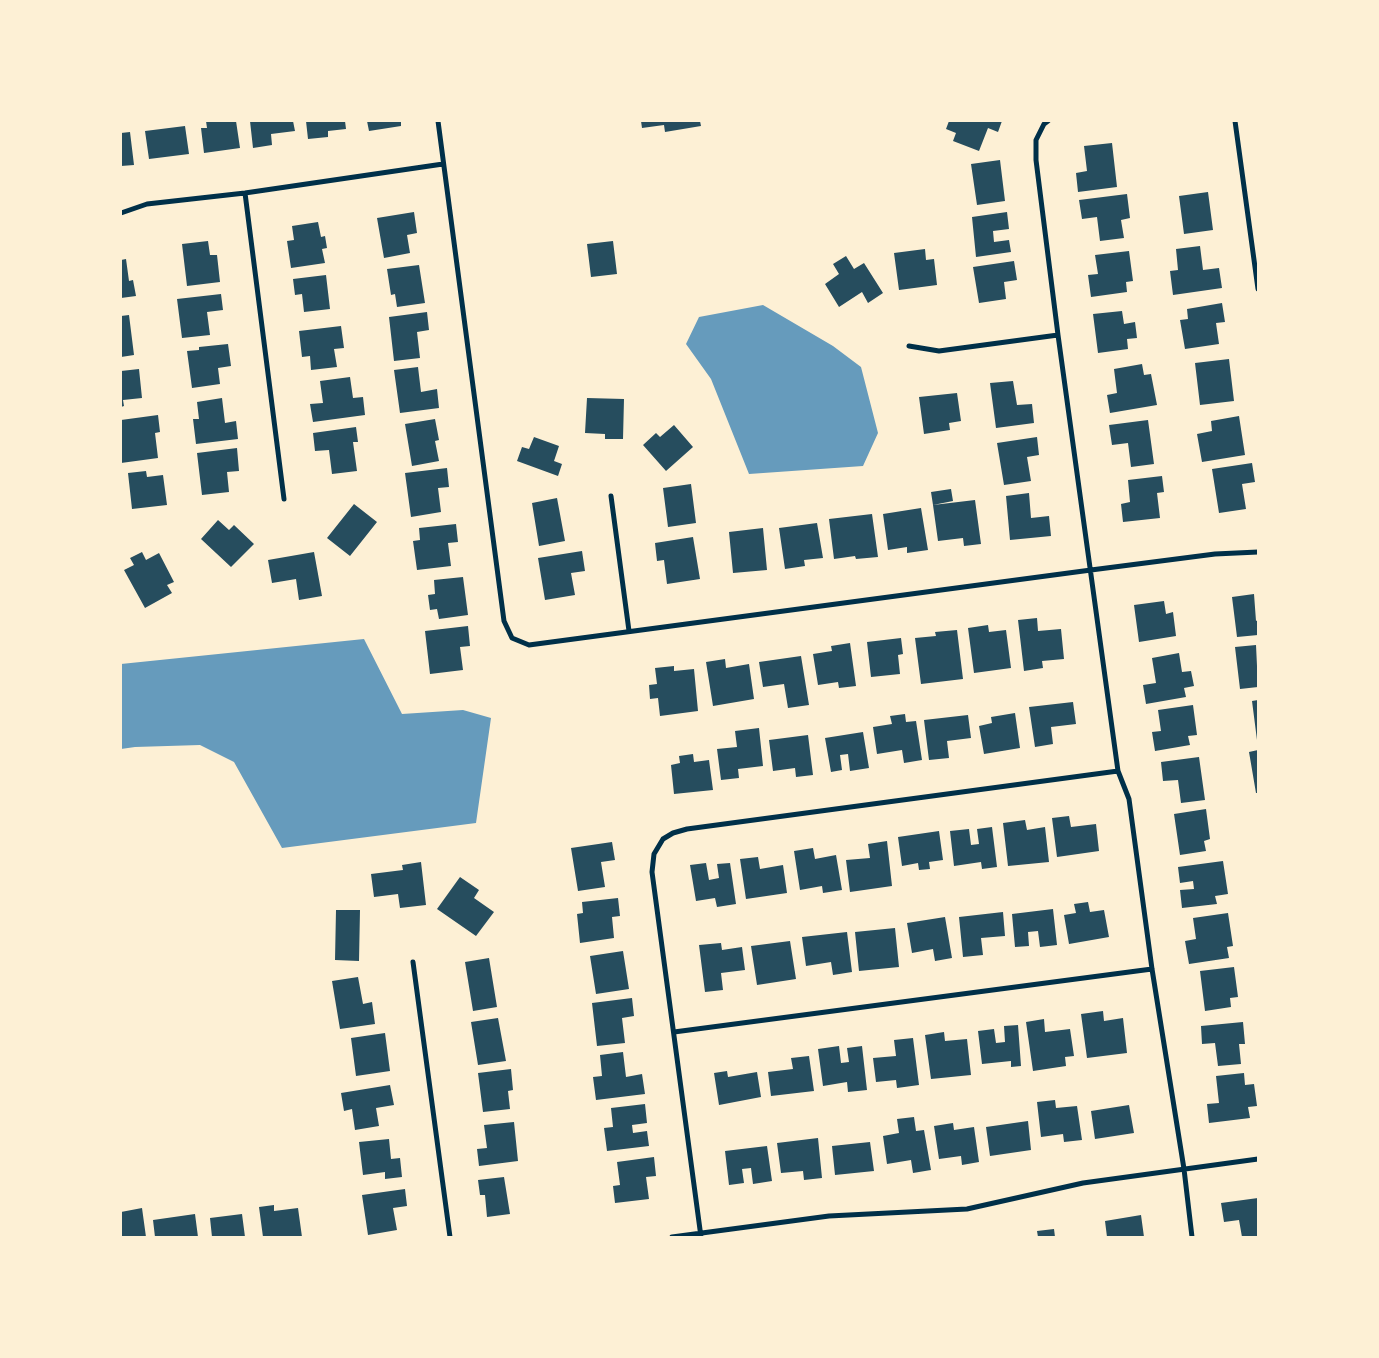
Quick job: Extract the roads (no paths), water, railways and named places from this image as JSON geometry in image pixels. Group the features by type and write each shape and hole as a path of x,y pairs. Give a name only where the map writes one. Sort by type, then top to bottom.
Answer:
{"street":[{"path":"438,121 504,621 512,638 529,645 1215,554 1258,552"},
{"path":"1048,121 1044,124 1036,140 1036,160 1058,335 1118,771 1129,799 1152,969 1184,1170 1192,1237"},
{"path":"1235,121 1258,289"},
{"path":"121,213 147,204 244,193 443,164"},
{"path":"244,193 284,499"},
{"path":"909,346 939,351 1058,335"},
{"path":"611,496 629,631"},
{"path":"701,1234 652,872 654,854 662,838 686,828 1118,771"},
{"path":"413,962 450,1237"},
{"path":"674,1032 1152,969"},
{"path":"672,1237 829,1216 967,1209 1083,1183 1258,1159"}],"water":[{"path":"763,305 833,346 861,367 878,433 863,466 749,474 711,379 686,344 699,317"},
{"path":"364,639 402,714 463,710 491,718 476,823 282,848 234,762 200,745 121,749 121,664"}]}
